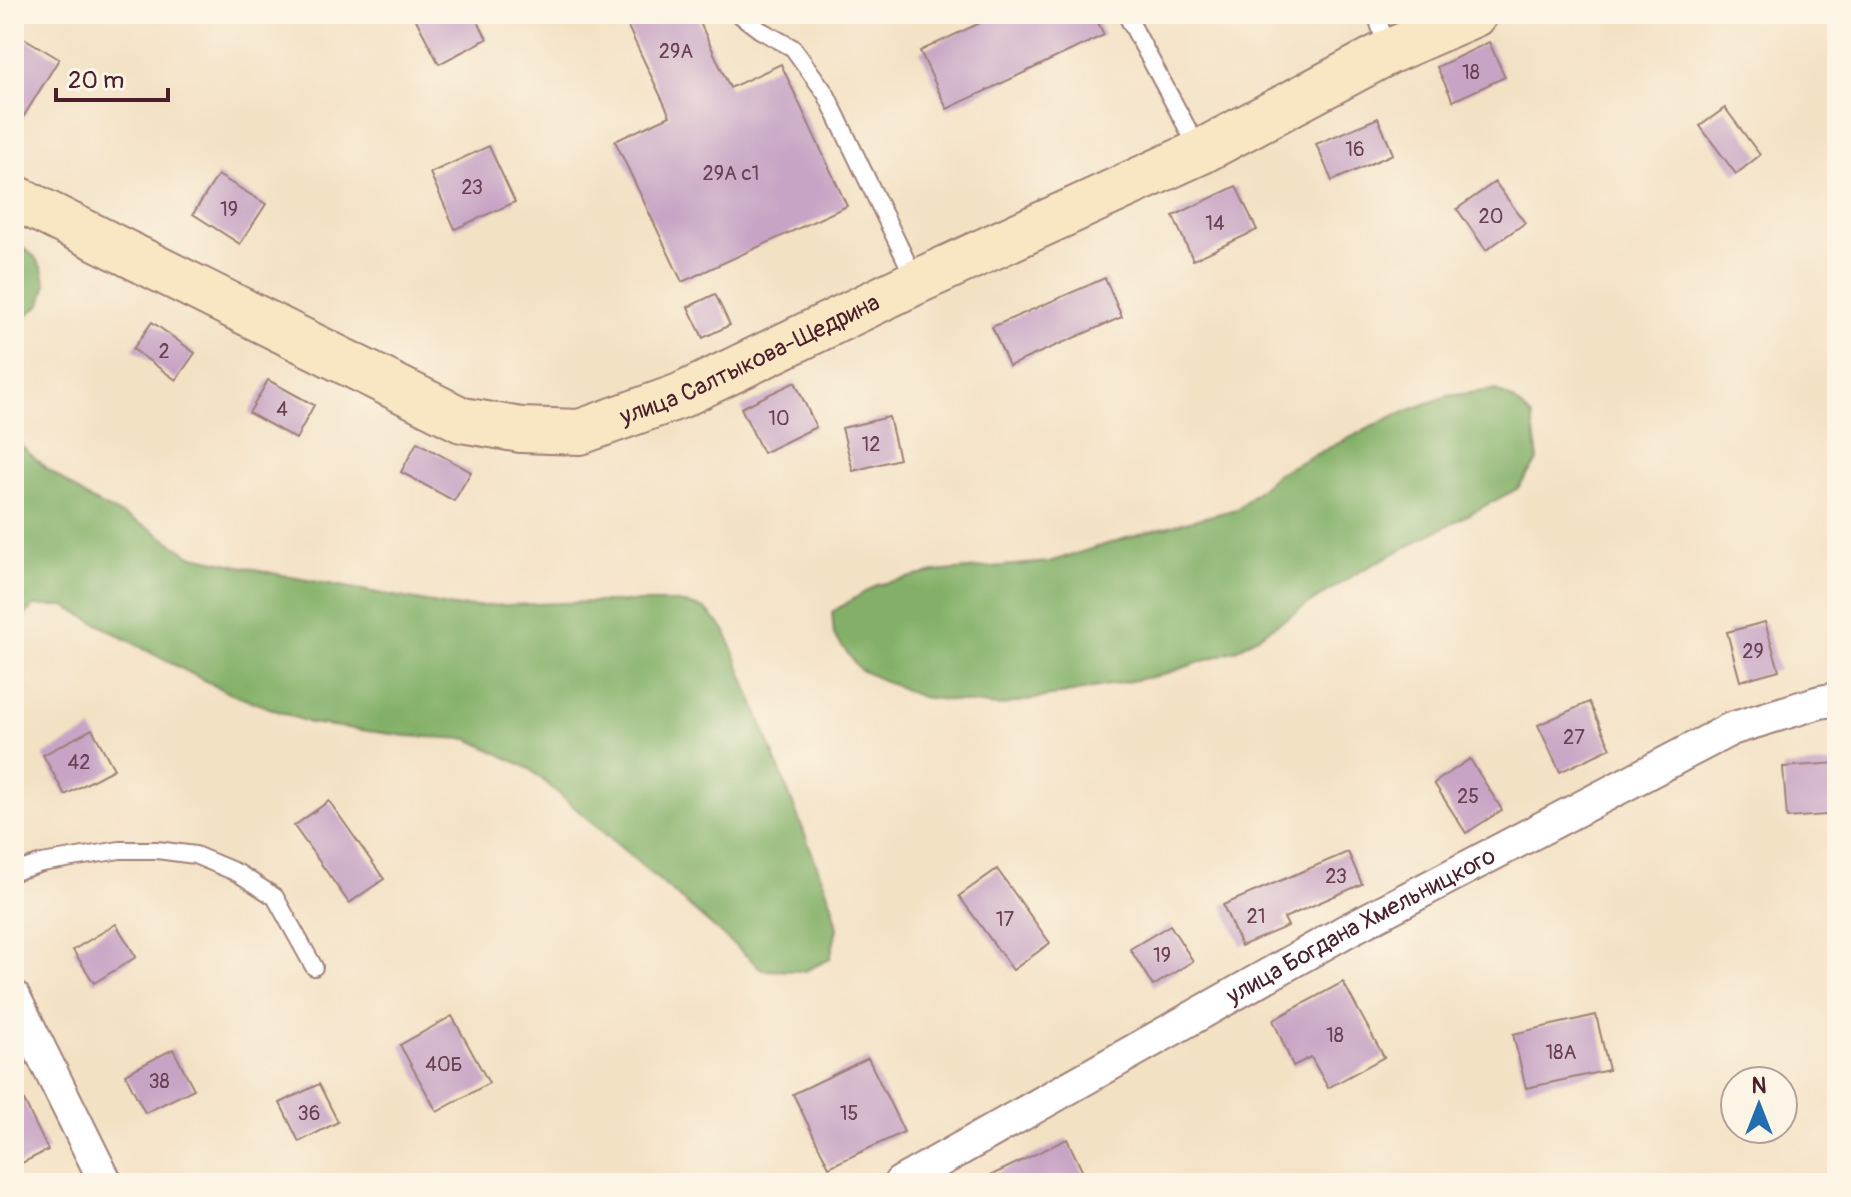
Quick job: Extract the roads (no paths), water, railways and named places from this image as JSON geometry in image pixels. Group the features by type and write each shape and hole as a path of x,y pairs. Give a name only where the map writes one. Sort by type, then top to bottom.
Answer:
{"street":[{"name":"улица Салтыкова-Щедрина","path":"14,197 462,420 521,430 580,432 680,396 916,282 1200,152 1382,33 1475,14"},
{"name":"улица Богдана Хмельницкого","path":"900,1183 934,1174 1346,931 1731,729 1837,699"},
{"path":"14,997 106,1183"}],"lane":[{"path":"739,14 793,48 826,94 916,282"},
{"path":"1126,14 1200,152"},
{"path":"14,872 42,863 120,850 157,850 195,855 238,873 275,897 314,967"}]}
